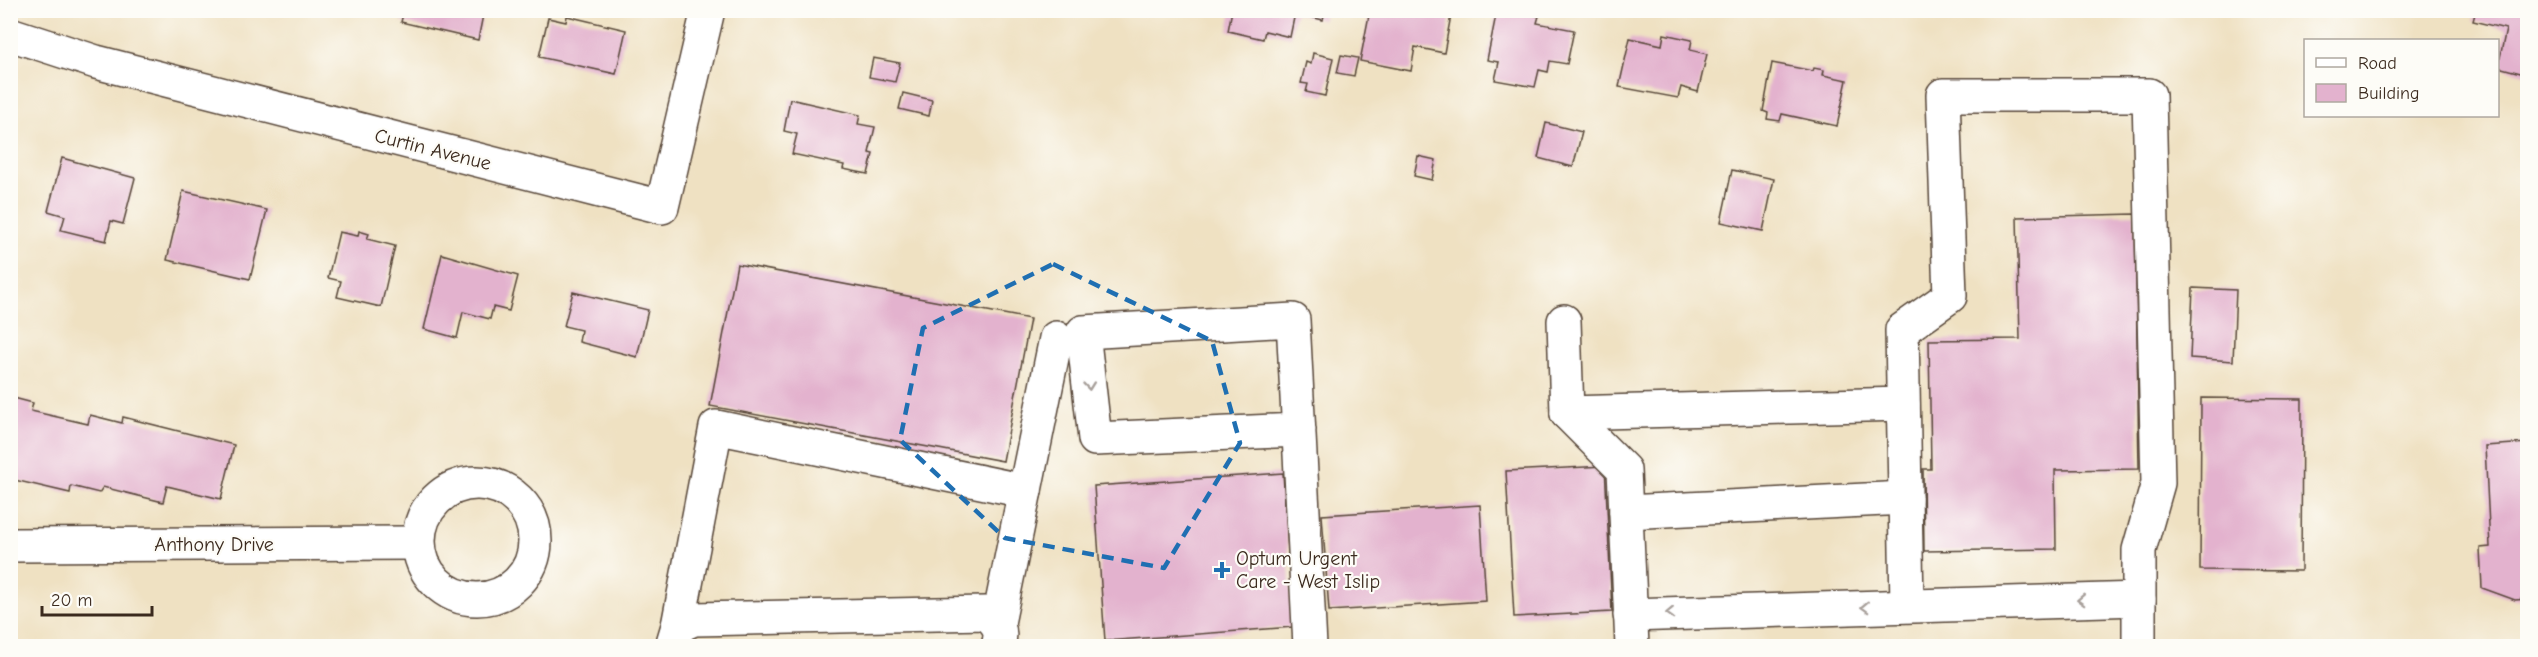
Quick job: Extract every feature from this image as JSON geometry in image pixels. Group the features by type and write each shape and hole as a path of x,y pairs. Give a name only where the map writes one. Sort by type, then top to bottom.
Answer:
{"street":[{"name":"Curtin Avenue","path":"10,34 58,52 662,207 708,10"},
{"path":"1907,605 1902,330 1950,296 1943,95 2149,95 2158,483 2139,550 2139,646"},
{"path":"1069,335 1293,320 1310,646"},
{"path":"1564,321 1566,413 1624,470 1632,646"},
{"path":"1069,335 1095,439 1299,430"},
{"path":"998,635 1025,491 1069,335"},
{"path":"1566,413 1903,404"},
{"path":"675,636 716,427 1025,491"},
{"path":"1626,512 1905,498"},
{"name":"Anthony Drive","path":"10,545 418,543"},
{"path":"1630,615 2139,599"},
{"path":"675,636 694,619 986,613 998,635"}],"highlighted area":[{"path":"1053,264 1212,341 1240,443 1164,568 1005,538 900,440 923,328"}],"building":[{"path":"404,10 484,10 478,40 401,22"},
{"path":"1232,10 1325,10 1323,20 1295,13 1290,37 1265,31 1263,39 1228,31"},
{"path":"1370,10 1452,10 1444,53 1415,47 1411,71 1360,61"},
{"path":"1497,10 1539,16 1537,23 1574,30 1567,64 1550,61 1548,72 1539,70 1535,87 1495,80 1499,62 1487,60"},
{"path":"2476,10 2528,10 2528,75 2499,67 2506,29 2473,21"},
{"path":"567,16 626,30 616,74 539,57 548,18 566,22"},
{"path":"1664,34 1692,40 1690,50 1707,54 1698,92 1681,87 1678,98 1619,87 1630,38 1662,45"},
{"path":"1313,53 1333,58 1325,96 1306,92 1308,84 1301,83 1306,62 1311,64"},
{"path":"1341,55 1358,58 1354,76 1337,73"},
{"path":"873,58 900,63 895,82 869,77"},
{"path":"1772,63 1813,71 1814,68 1824,70 1823,75 1847,80 1837,126 1782,114 1780,121 1767,119 1768,113 1763,111"},
{"path":"903,93 932,100 929,116 899,109"},
{"path":"790,99 860,115 858,124 875,127 869,153 873,154 868,174 843,169 844,165 792,154 797,134 784,131"},
{"path":"1546,123 1582,132 1573,167 1538,158"},
{"path":"1418,156 1436,160 1432,180 1414,176"},
{"path":"62,158 135,178 123,224 111,221 106,241 61,230 65,216 48,211"},
{"path":"1732,170 1774,179 1763,231 1721,222"},
{"path":"183,191 267,210 250,279 167,260"},
{"path":"2135,214 2139,469 2055,470 2056,549 1924,551 1923,469 1931,469 1929,340 2020,339 2017,217"},
{"path":"359,231 369,234 367,239 395,246 381,307 337,297 341,281 328,278 339,232 358,236"},
{"path":"442,254 518,276 509,311 493,307 490,319 463,312 457,338 424,329"},
{"path":"737,264 1030,319 1003,461 710,406"},
{"path":"2193,288 2236,290 2233,361 2190,358"},
{"path":"573,292 648,310 637,357 579,342 581,330 564,326"},
{"path":"10,397 33,403 31,411 88,424 90,415 122,423 123,417 234,445 221,499 167,486 163,502 103,487 99,493 71,486 70,493 10,479"},
{"path":"2201,398 2302,399 2301,571 2200,570"},
{"path":"2528,443 2528,599 2515,600 2482,588 2480,548 2490,547 2485,446"},
{"path":"1605,466 1612,612 1514,617 1506,471"},
{"path":"1283,473 1293,627 1105,641 1094,486"},
{"path":"1480,505 1486,601 1329,611 1322,515"}],"place":[{"name":"Optum Urgent Care - West Islip","path":"1222,570"}]}
